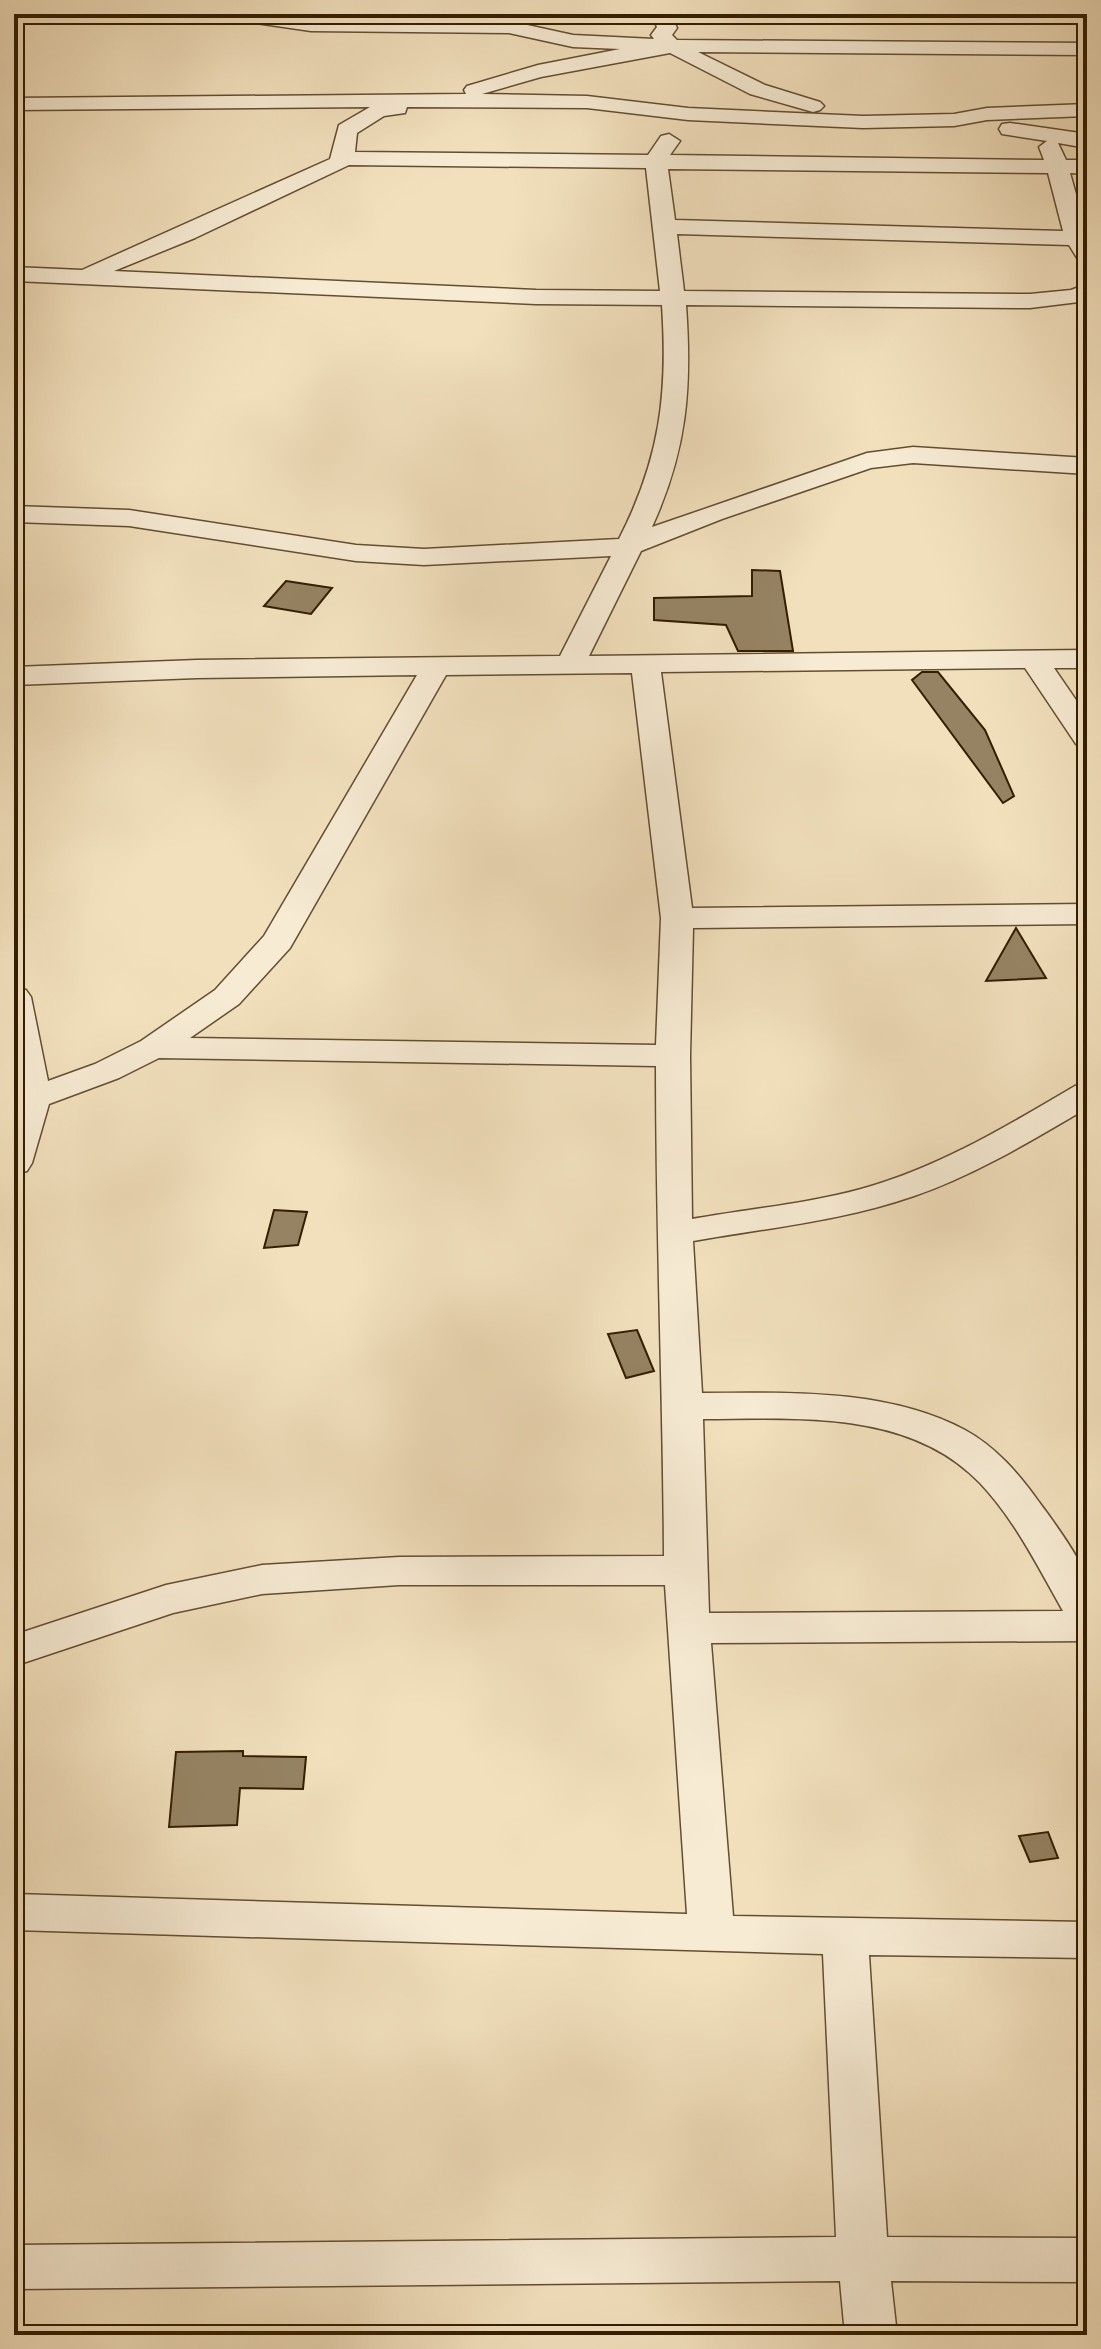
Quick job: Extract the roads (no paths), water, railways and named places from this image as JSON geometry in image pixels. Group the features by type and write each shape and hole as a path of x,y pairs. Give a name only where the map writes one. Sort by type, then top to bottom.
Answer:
{"street":[{"path":"234,14 311,25 509,27 573,41 672,46 1087,49"},
{"path":"661,14 667,28 661,35 672,46 722,76 789,101 862,115 954,120 1087,141"},
{"path":"82,276 338,164 343,158 347,130 378,111 440,100 538,71 672,46"},
{"path":"538,71 587,102"},
{"path":"14,104 440,100 587,102 688,114 863,122 954,120 987,114 1087,112"},
{"path":"1044,134 1087,112"},
{"path":"571,664 587,623 650,501 669,447 678,350 656,160 688,114"},
{"path":"663,227 1082,247 1059,167 1044,134"},
{"path":"343,158 1087,167"},
{"path":"14,274 671,300 1030,301 1076,297 1087,291"},
{"path":"14,514 129,518 392,557 626,547 713,513 867,461 913,455 1087,466"},
{"path":"1033,659 1087,738"},
{"path":"14,676 197,669 1087,659"},
{"path":"645,662 677,918 673,1056 674,1233 683,1406 685,1571 711,1932"},
{"path":"33,1098 107,1071 153,1048 227,997 278,941 437,666"},
{"path":"677,918 1087,914"},
{"path":"14,997 28,1057 33,1098 14,1163"},
{"path":"153,1048 673,1056"},
{"path":"674,1233 873,1197 931,1177 997,1146 1087,1093"},
{"path":"683,1406 831,1408 905,1422 952,1440 991,1471 1039,1532 1087,1617"},
{"path":"14,1651 107,1619 217,1587 279,1578 347,1572 478,1569 685,1571"},
{"path":"689,1628 1087,1626"},
{"path":"14,1912 845,1937 1087,1940"},
{"path":"845,1937 863,2259 871,2335"},
{"path":"14,2267 863,2259 1087,2260"}]}
